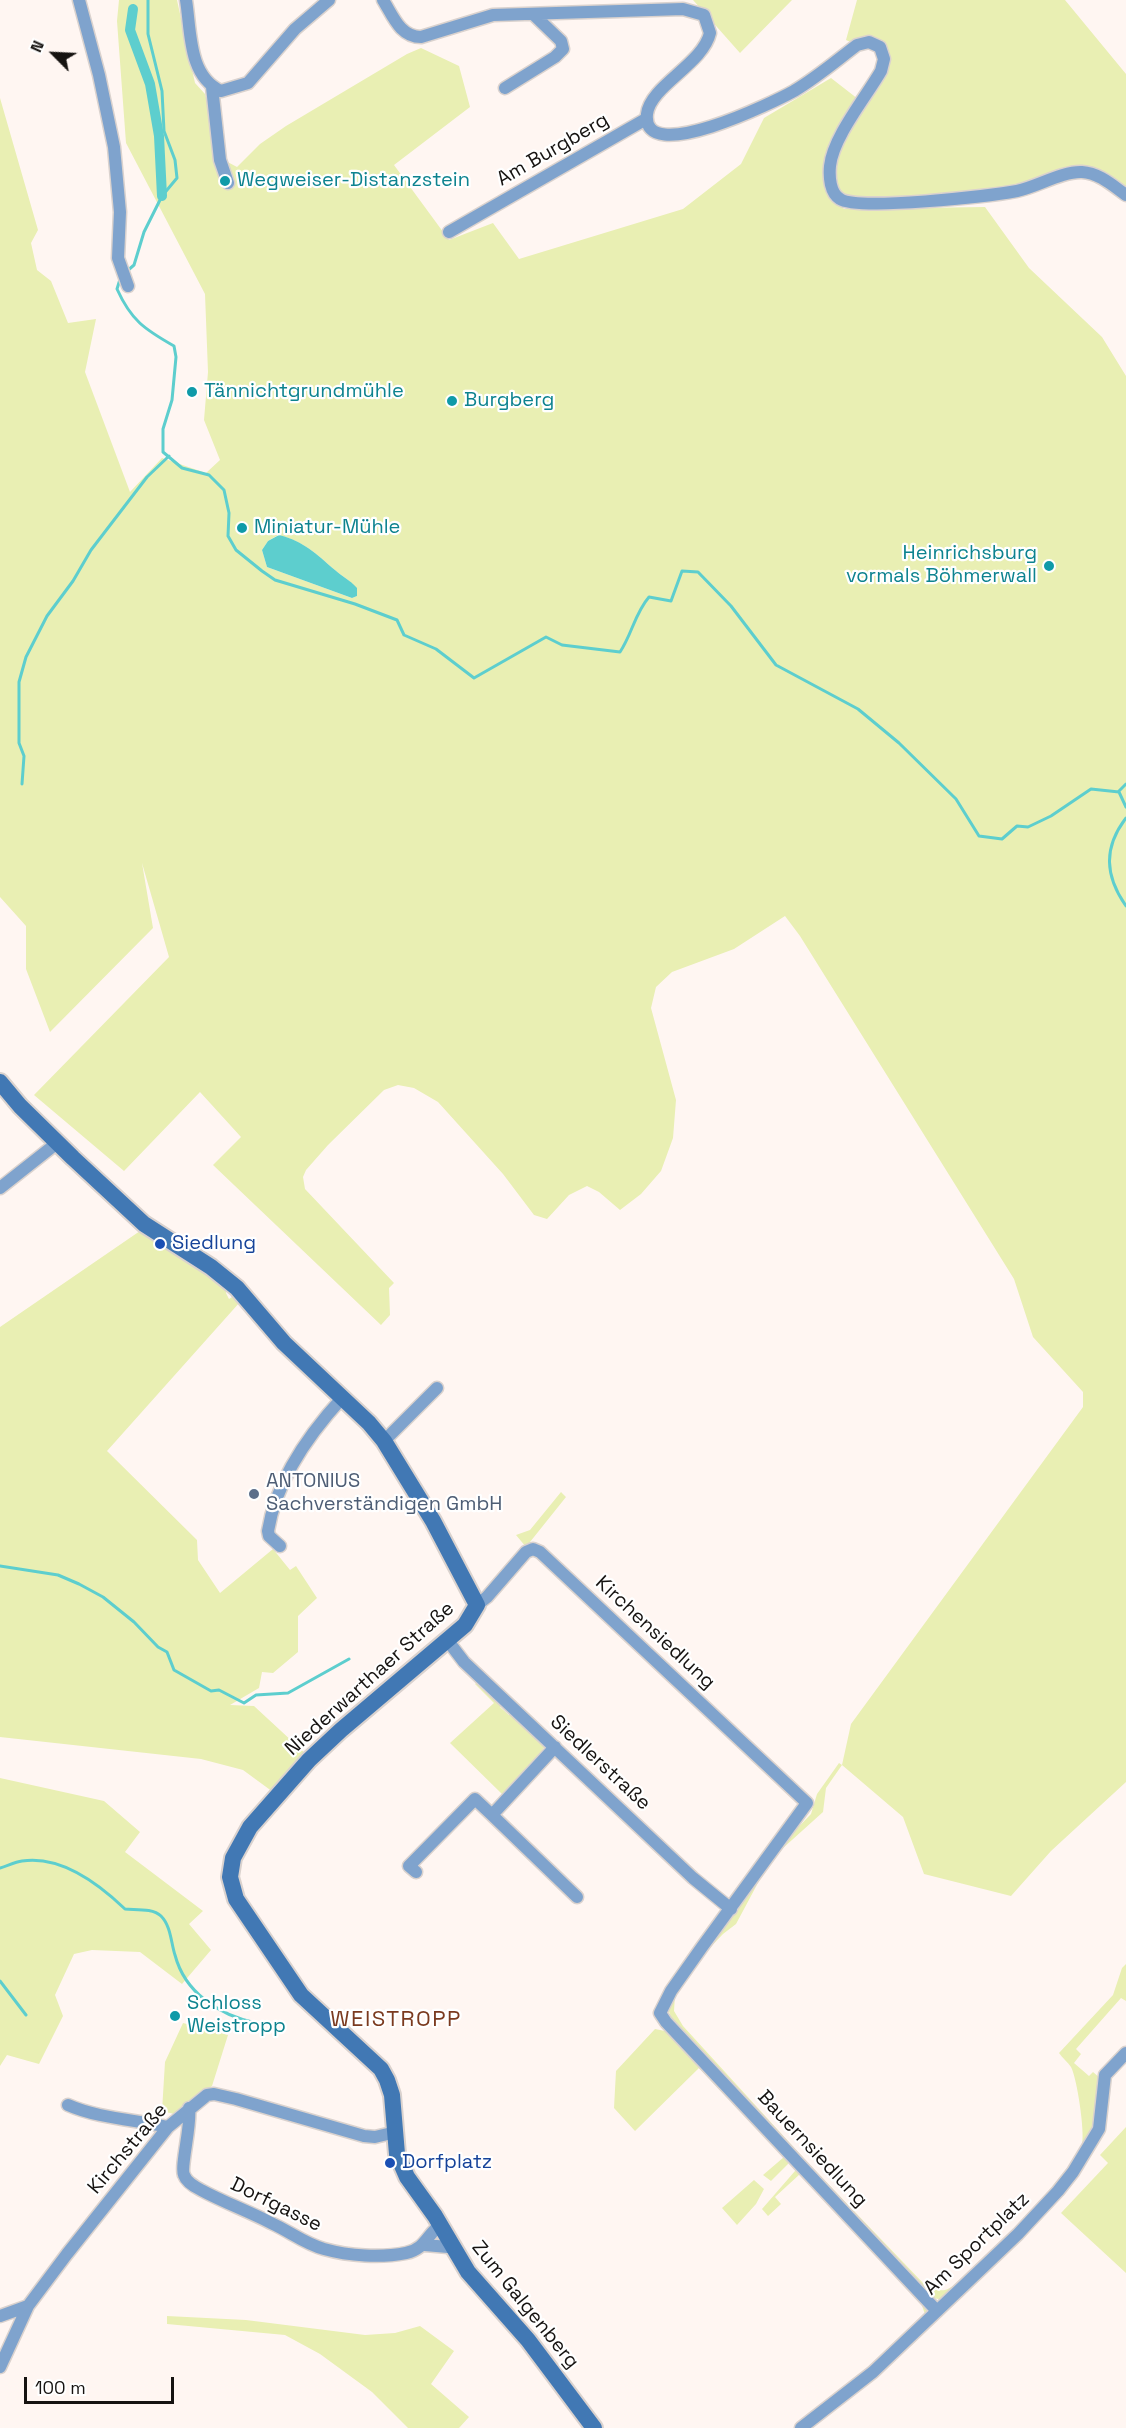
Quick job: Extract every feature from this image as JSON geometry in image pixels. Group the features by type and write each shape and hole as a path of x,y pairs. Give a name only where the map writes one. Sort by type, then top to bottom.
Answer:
{"street":[{"path":"78,0 99,75 114,147 120,212 118,258 128,286"},
{"path":"186,0 198,71 212,87 221,91 248,83 295,29 329,0"},
{"path":"194,0 199,37 195,56"},
{"path":"383,0 401,30 411,37 421,38 493,15 682,9 704,15 710,33 708,40 702,50 654,99 647,110 646,119 651,128 664,135 676,136 704,131 794,91 856,45 869,42 880,47 884,58 881,70 835,146 830,166 831,184 838,198 847,203 866,205 978,196 1018,191 1080,172 1097,175 1126,195"},
{"path":"505,88 555,57 563,49 561,41 533,14"},
{"path":"212,87 220,160 228,183"},
{"name":"Am Burgberg","path":"449,232 646,119"},
{"name":"Niederwarthaer Straße","path":"0,1082 57,1143 144,1224 211,1267 237,1288 284,1343 343,1397 384,1441 433,1521 477,1605 465,1625 448,1641 341,1730 302,1768 245,1834 233,1858 230,1877 236,1899 301,1995 381,2068 392,2095 396,2132"},
{"path":"0,1188 57,1143"},
{"path":"384,1441 437,1388"},
{"path":"280,1546 269,1536 268,1531 286,1475 320,1424 343,1397"},
{"name":"Kirchensiedlung","path":"477,1605 487,1597 526,1552 533,1549 540,1552 807,1803 731,1909"},
{"name":"Siedlerstraße","path":"448,1641 464,1662 693,1878 731,1909"},
{"path":"492,1815 555,1747"},
{"path":"416,1872 409,1866 475,1799 577,1897"},
{"name":"Bauernsiedlung","path":"731,1909 671,1991 660,2013 937,2311"},
{"name":"Am Sportplatz","path":"801,2428 873,2372 1018,2234 1073,2172 1099,2129 1105,2075 1126,2053"},
{"name":"Kirchstraße","path":"0,2367 28,2306 168,2127 207,2095 214,2094 364,2136 375,2138 396,2132"},
{"path":"68,2105 89,2114 168,2127"},
{"name":"Dorfgasse","path":"189,2108 188,2139 182,2170 186,2179 198,2189 322,2248 357,2254 396,2255 425,2245 448,2247 451,2245"},
{"name":"Zum Galgenberg","path":"396,2132 398,2154 407,2177 440,2225 468,2272 528,2340 594,2428"},
{"path":"425,2245 440,2225"},
{"path":"0,2316 28,2306"}],"green space":[{"path":"119,0 177,0 195,83 205,94 222,159 237,167 260,144 286,126 407,54 421,48 459,66 470,107 394,165 449,240 493,223 519,259 683,209 741,164 764,118 831,78 858,99 830,143 825,187 844,209 985,207 1029,268 1102,337 1126,376 1126,1782 1051,1851 1011,1896 924,1874 903,1817 842,1765 851,1724 1083,1407 1083,1392 1033,1337 1014,1279 800,936 785,916 734,949 672,972 656,987 651,1008 676,1100 673,1138 661,1171 641,1194 620,1210 599,1192 587,1186 569,1195 547,1219 534,1215 503,1174 438,1102 414,1088 398,1085 384,1090 328,1145 306,1170 303,1177 305,1189 394,1283 389,1288 390,1315 381,1325 213,1165 241,1137 200,1092 124,1171 34,1095 169,957 142,863 153,928 50,1032 26,969 26,926 0,897 0,98 38,230 31,243 37,270 51,281 68,323 96,319 85,372 130,492 162,458 206,473 220,460 204,420 208,372 205,294 126,143 117,21","holes":["278,535 309,549 349,581 357,589 357,596 352,598 267,567 262,550 268,541"]},
{"path":"693,0 792,0 740,53"},
{"path":"857,0 1065,0 1126,74 1126,195 1080,172 978,196 838,198 830,166 881,71 879,47 857,45 846,40"},
{"path":"140,1231 227,1287 226,1293 229,1299 235,1295 240,1302 107,1451 197,1540 198,1560 220,1593 273,1549 290,1570 296,1566 317,1598 298,1616 298,1652 273,1673 262,1672 259,1688 230,1705 254,1706 307,1755 273,1792 243,1770 201,1759 0,1737 0,1327"},
{"path":"561,1492 566,1497 526,1547 516,1535 530,1530"},
{"path":"478,1681 503,1703 500,1707 509,1715 512,1712 546,1745 532,1764 502,1794 450,1743 494,1703 475,1684"},
{"path":"839,1763 842,1765 826,1788 823,1812 782,1849 759,1881 736,1924 706,1952 675,1995 674,2011 683,2026 809,2164 924,2284 934,2289 945,2290 975,2268 1020,2224 1075,2157 1083,2138 1080,2105 1071,2067 1059,2053 1113,1995 1122,1968 1126,1964 1126,2001 1121,1998 1076,2049 1081,2054 1074,2063 1089,2076 1093,2072 1100,2078 1097,2123 1085,2150 1070,2173 1030,2219 943,2299 932,2297 920,2287 676,2029 669,2012 669,2003 673,1994 779,1847 811,1814 817,1794"},
{"path":"0,1778 104,1801 140,1832 125,1852 203,1911 189,1924 211,1950 182,1984 140,1952 92,1950 74,1954 55,1995 63,2016 39,2064 7,2055 0,2066"},
{"path":"183,2023 228,2035 212,2086 174,2114 162,2111 165,2062"},
{"path":"655,2029 665,2031 701,2066 788,2159 788,2164 771,2181 763,2175 784,2157 699,2068 635,2131 614,2108 616,2071"},
{"path":"1126,2127 1126,2273 1061,2213 1108,2163 1100,2155"},
{"path":"795,2171 800,2171 928,2308 926,2317 921,2303 800,2174 775,2197 781,2204 768,2216 762,2209"},
{"path":"754,2180 764,2189 756,2204 737,2225 722,2208"},
{"path":"167,2316 246,2320 365,2335 395,2333 420,2326 454,2351 431,2384 469,2417 459,2428 408,2428 372,2392 320,2354 285,2335 167,2324"}],"water":[{"path":"279,535 296,541 315,553 357,588 357,596 352,598 267,567 262,550 268,541"}],"waterway":[{"path":"126,272 134,265 144,232 162,196 177,178 175,160 164,131 162,91 148,34 148,0"},
{"path":"133,9 130,30 150,84 159,136 162,196"},
{"path":"121,276 117,289 133,316 146,329 174,346 176,357 172,400 163,429 163,452 182,468 209,475 224,490 229,513 228,536 236,550 275,580 355,604 397,620 404,635 436,649 474,678 546,637 562,645 620,652 640,610 649,597 671,601 682,571 698,572 731,606 776,665 858,709 899,743 956,799 979,836 1002,839 1017,826 1028,827 1051,816 1091,789 1119,792 1126,807"},
{"path":"22,784 24,756 19,743 19,682 26,657 47,616 73,581 91,550 147,477 169,456"},
{"path":"1119,791 1126,784"},
{"path":"1126,818 1113,840 1110,851 1114,884 1126,906"},
{"path":"0,1566 58,1575 103,1597 134,1622 158,1647 167,1652 174,1670 211,1691 219,1690 244,1703 256,1695 288,1693 349,1659"},
{"path":"0,1868 22,1861 51,1862 91,1881 125,1909 158,1913 167,1925 180,1969 195,1991 217,2008 256,2023"},
{"path":"0,1981 26,2015"}],"place":[{"name":"Wegweiser-Distanzstein","path":"225,181"},
{"name":"Tännichtgrundmühle","path":"192,392"},
{"name":"Burgberg","path":"452,401"},
{"name":"Miniatur-Mühle","path":"242,528"},
{"name":"Heinrichsburg vormals Böhmerwall","path":"1049,566"},
{"name":"Siedlung","path":"160,1244"},
{"name":"ANTONIUS Sachverständigen GmbH","path":"254,1494"},
{"name":"Schloss Weistropp","path":"175,2016"},
{"name":"Dorfplatz","path":"390,2163"}],"district":[{"name":"WEISTROPP","path":"396,2020"}]}
